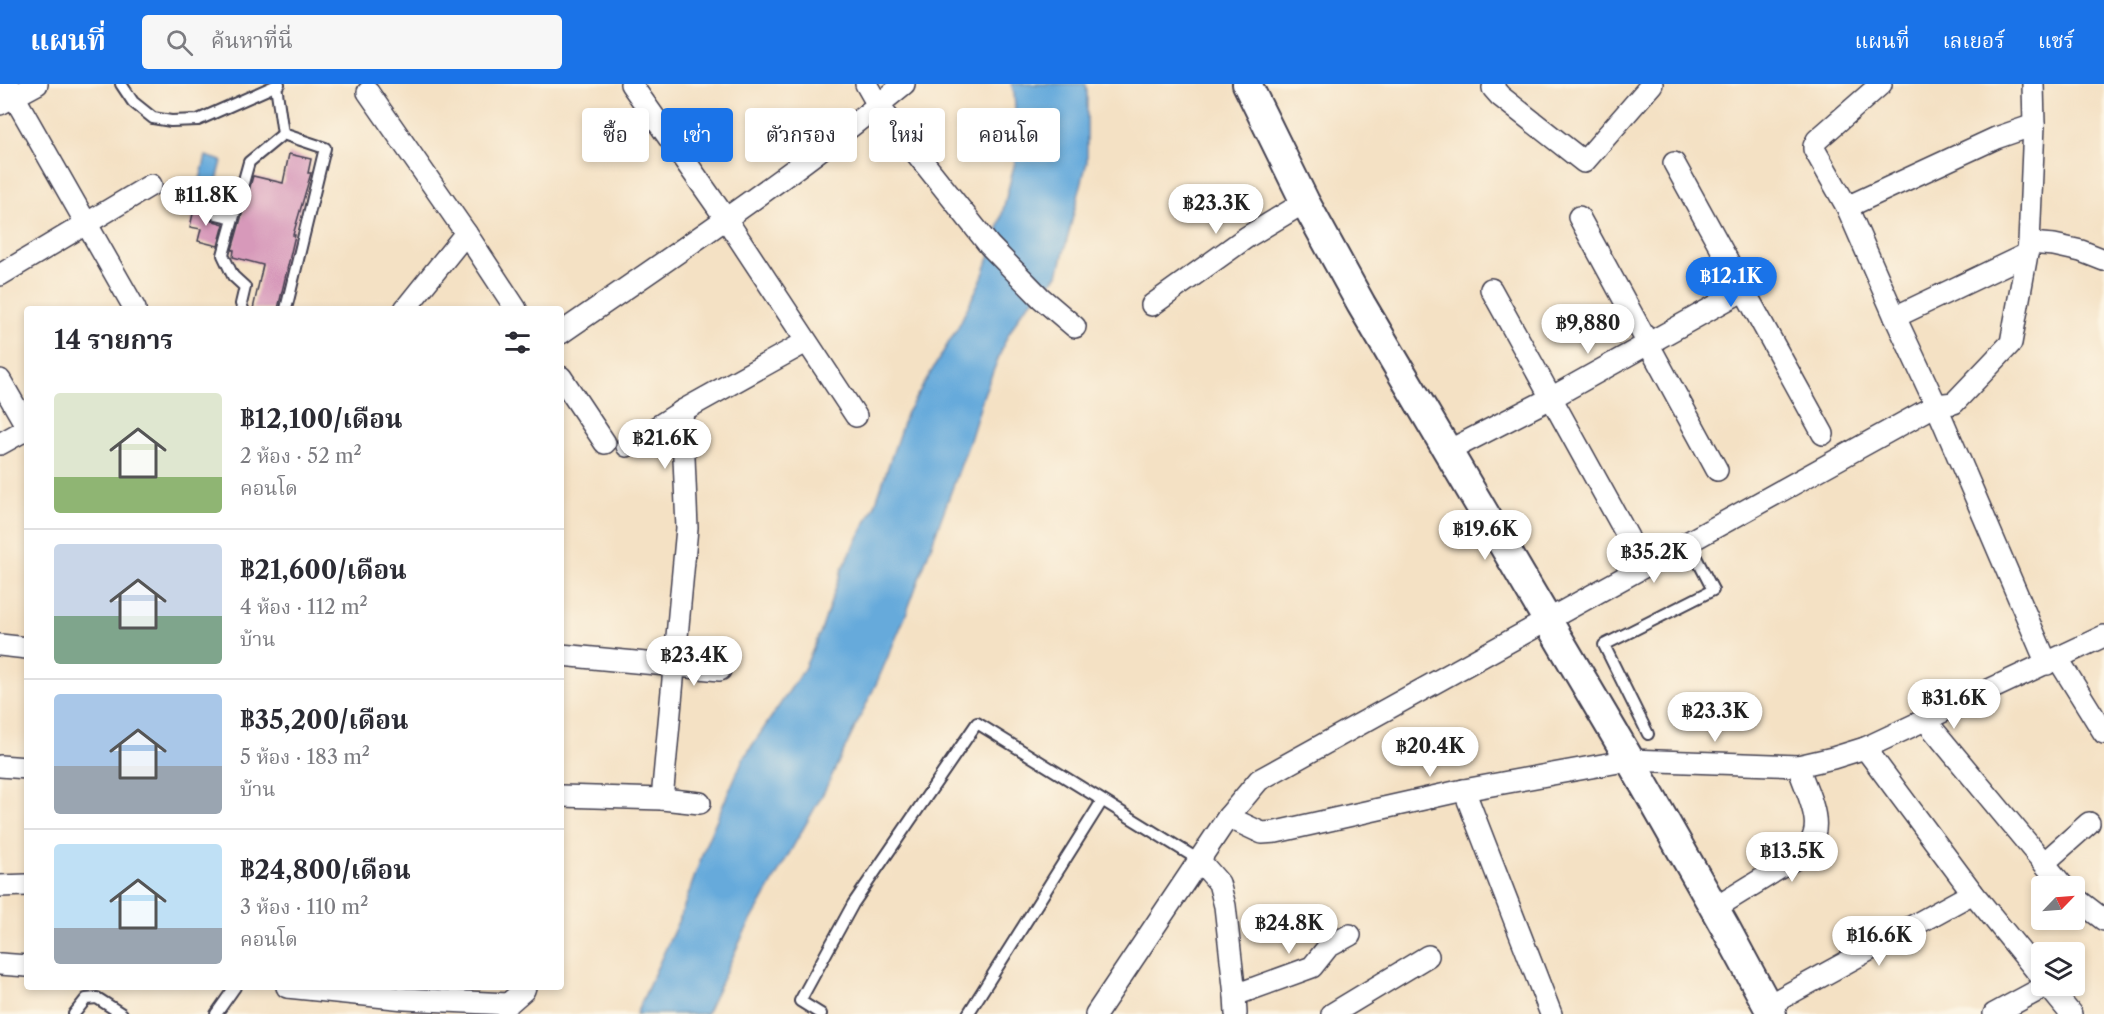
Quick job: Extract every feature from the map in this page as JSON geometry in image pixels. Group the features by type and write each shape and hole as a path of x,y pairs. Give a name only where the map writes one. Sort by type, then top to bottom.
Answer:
{"street":[{"path":"37,84 7,95 87,224 133,306"},
{"path":"631,84 726,219 856,416"},
{"path":"866,84 878,105 989,245 1041,298 1075,327"},
{"path":"564,331 726,219 904,84"},
{"path":"1247,84 1305,202 1361,304 1630,760 1770,1010 1973,893"},
{"path":"1494,84 1493,88 1500,96 1584,162 1652,84"},
{"path":"1881,84 1814,146 1815,152 1847,207 1895,318 2053,661 2104,734"},
{"path":"1096,1014 1227,817 1259,780 1936,405 1954,403 2012,344 2028,249 2034,125 2033,84"},
{"path":"368,92 466,232 514,306"},
{"path":"1847,207 1996,138 2034,125"},
{"path":"1674,162 1823,434"},
{"path":"0,275 151,185"},
{"path":"1152,305 1247,237 1305,202"},
{"path":"1579,217 1717,470"},
{"path":"407,306 466,232"},
{"path":"1895,318 2028,249 2081,251 2104,260"},
{"path":"1491,289 1628,537"},
{"path":"1448,451 1551,398 1744,290"},
{"path":"627,446 682,411 806,342"},
{"path":"0,380 24,423"},
{"path":"564,382 605,443"},
{"path":"662,799 687,528 682,411"},
{"path":"0,444 24,430"},
{"path":"1227,817 1262,833 1276,832 1464,790 1630,760 1798,766 1866,748 2104,636"},
{"path":"0,645 24,648"},
{"path":"564,655 720,670"},
{"path":"1926,721 2055,876"},
{"path":"1866,748 1973,893 2031,964"},
{"path":"0,766 24,768"},
{"path":"1714,909 1796,858 1812,843 1816,821 1798,766"},
{"path":"1464,790 1551,1014"},
{"path":"564,796 662,799 700,803"},
{"path":"2044,863 2090,823"},
{"path":"1199,860 1219,883 1225,906 1235,1004 1312,968 1328,947 1350,935"},
{"path":"0,886 24,885"},
{"path":"2085,904 2101,914"},
{"path":"1332,1014 1428,956"},
{"path":"0,964 24,966"},
{"path":"346,990 405,993 508,1004 524,990"},
{"path":"1994,1014 2031,994"},
{"path":"2056,996 2071,1014"}],"lane":[{"path":"121,84 132,102 153,118 171,121 198,120 278,85 283,134"},
{"path":"242,306 245,287 233,276 223,255 249,162 283,134"},
{"path":"283,134 325,148 287,306"},
{"path":"212,213 233,218"},
{"path":"1648,734 1604,645 1713,590 1688,542"},
{"path":"821,1014 800,1001 816,970 853,904 977,723 1199,860"},
{"path":"968,1014 1102,801"},
{"path":"216,1014 232,990"},
{"path":"74,1014 86,999 97,998 122,1014"}],"water":[{"path":"1011,84 1086,84 1087,162 1058,275 1022,311 1006,339 984,394 970,440 905,617 877,682 824,792 743,935 706,1014 636,1014 681,915 706,844 743,759 804,669 821,631 842,569 875,505 906,414 958,327 982,278 997,234 1015,162 1060,162 1060,108 1015,108"},
{"path":"206,156 222,161 210,208 194,203"}],"building":[{"path":"289,154 311,159 308,173 311,173 293,235 295,235 279,306 254,306 263,265 233,257 234,250 232,250 253,176 283,183"},
{"path":"195,205 206,208 207,219 224,224 218,246 198,241 201,229 190,227"}]}
